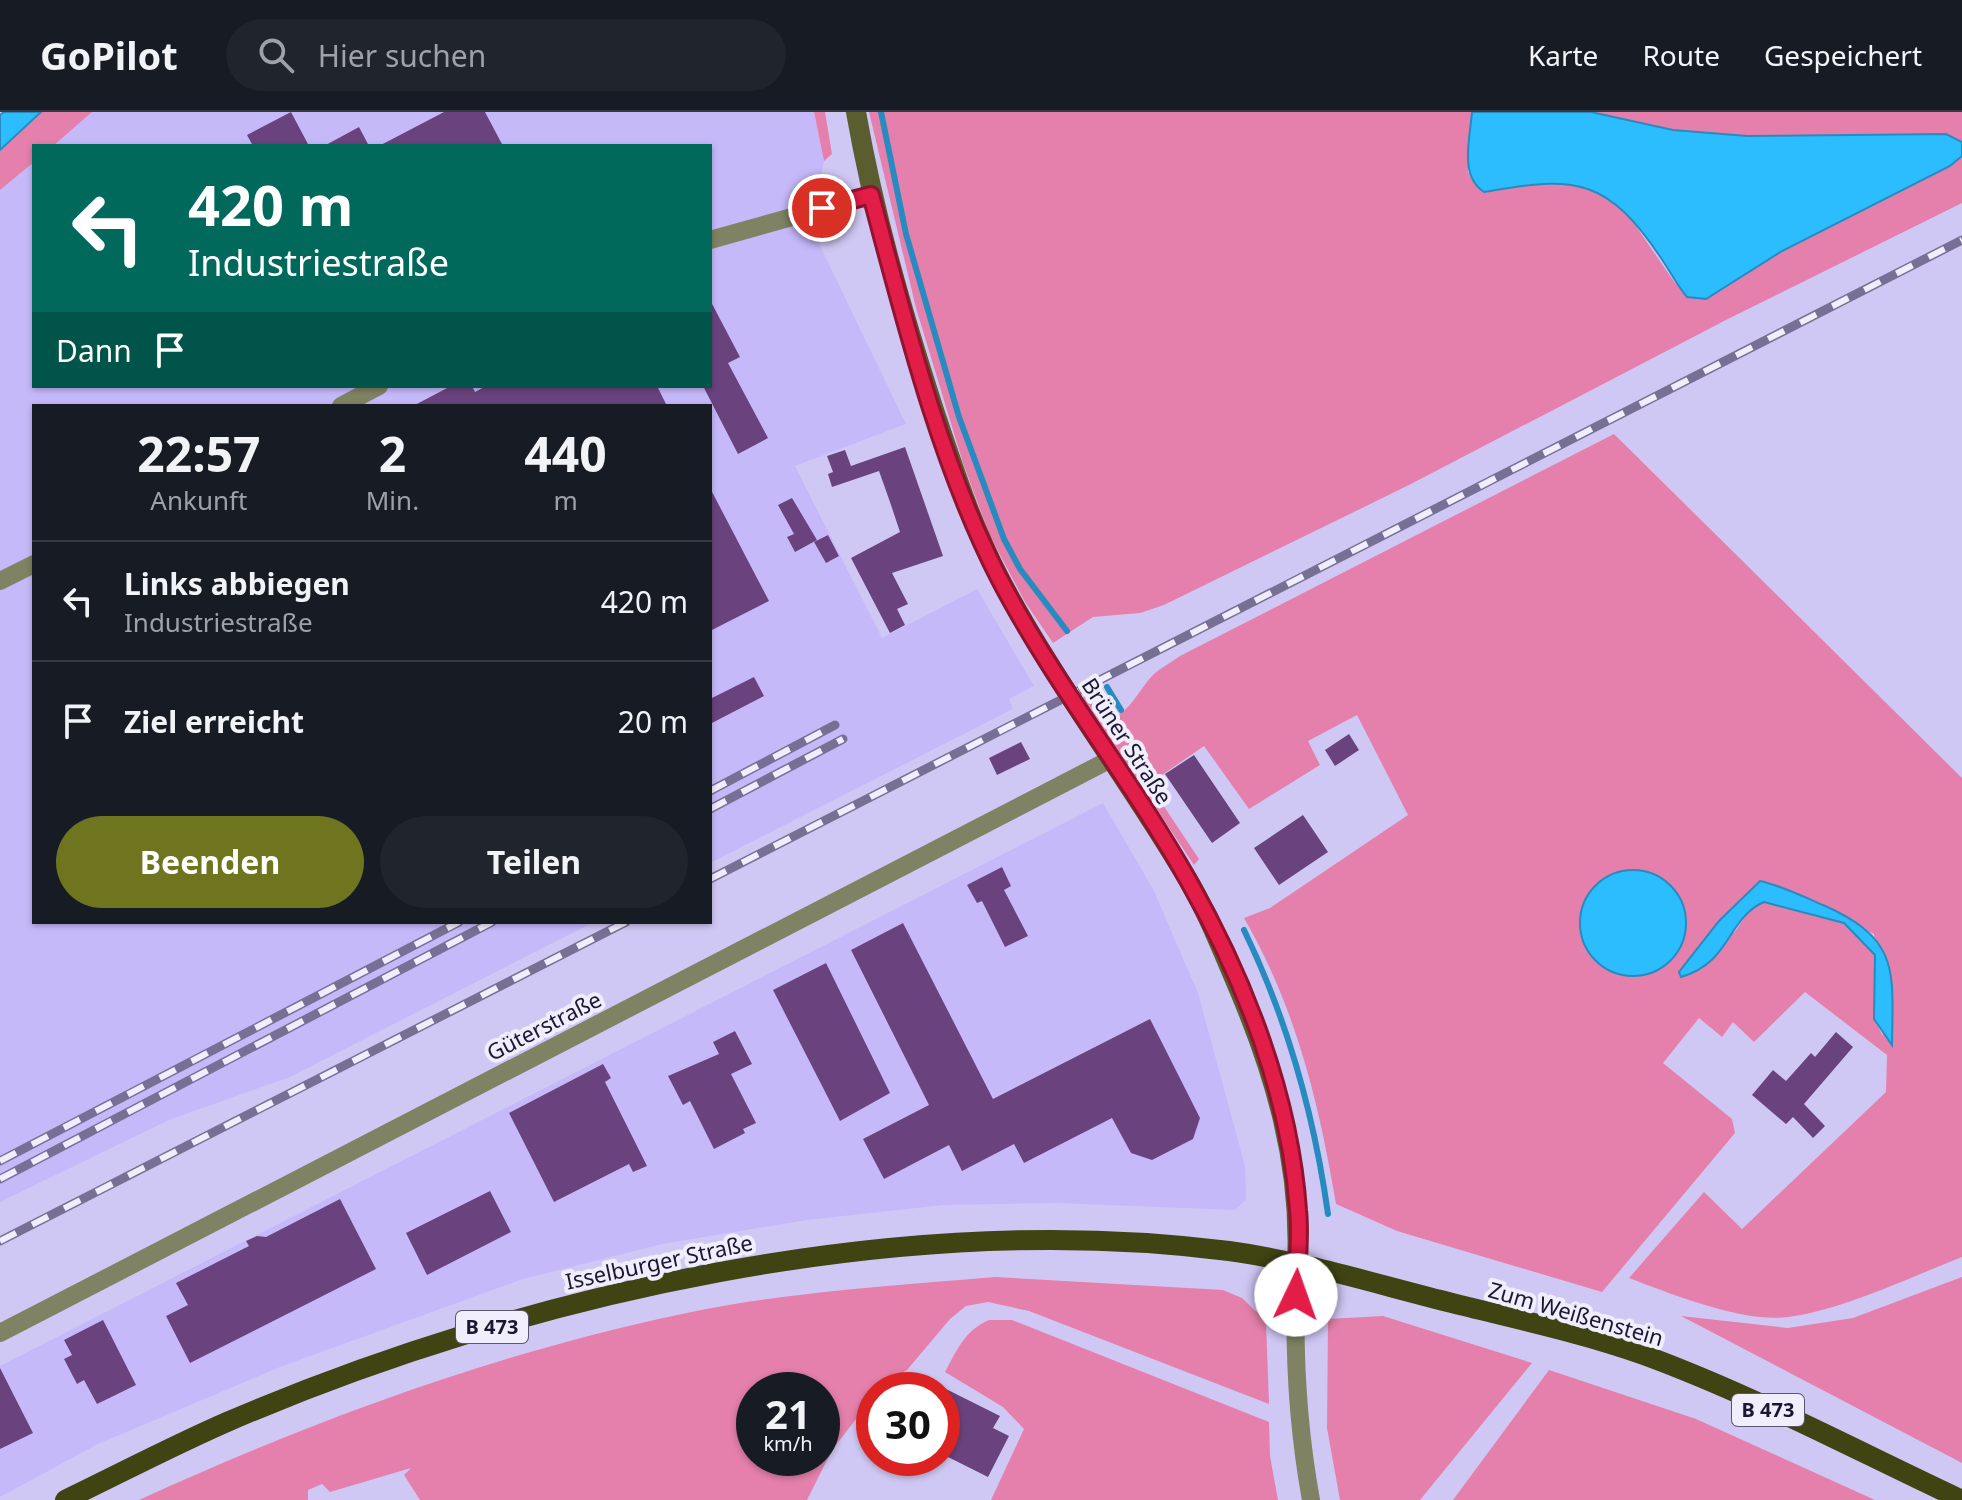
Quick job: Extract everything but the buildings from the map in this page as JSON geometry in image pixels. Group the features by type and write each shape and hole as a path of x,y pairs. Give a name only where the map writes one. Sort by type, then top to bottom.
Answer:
{"main road":[{"name":"Brüner Straße","path":"856,112 871,195 902,311 972,519 999,578 1109,760 1188,880 1214,929 1264,1050 1292,1157 1299,1213 1297,1265"},
{"name":"Isselburger Straße","path":"65,1500 257,1411 419,1349 594,1297 787,1261 1028,1239 1115,1241 1231,1251 1297,1265"},
{"name":"Zum Weißenstein","path":"1297,1265 1554,1329 1644,1355 1962,1500"}],"street":[{"path":"712,239 871,195"},
{"path":"345,404 375,388"},
{"path":"0,581 32,565"},
{"name":"Güterstraße","path":"0,1333 1109,760"},
{"name":"Brüner Straße","path":"1297,1265 1294,1315 1300,1416 1311,1500"}],"shaded area":[{"path":"41,112 92,112 55,144 32,144 32,164 0,190 0,150"},
{"path":"92,112 814,112 824,161 822,172 810,192 797,198 906,424 795,466 882,638 977,589 1034,686 1009,699 1013,709 712,862 712,404 32,404 32,924 590,924 290,1077 169,1120 0,1202 0,190 32,164 32,388 712,388 712,144 55,144"},
{"path":"814,112 825,112 832,154 824,161"},
{"path":"869,112 1472,112 1468,173 1519,186 1573,183 1602,194 1629,216 1675,283 1706,299 1782,251 1950,166 1962,156 1962,203 1726,320 1409,485 1164,605 1140,613 1093,617 1053,643 1025,602 990,536 963,463 916,308"},
{"path":"1591,112 1962,112 1962,143 1945,134 1747,136 1673,130"},
{"path":"1614,434 1962,778 1962,1257 1853,1300 1788,1317 1770,1318 1729,1312 1629,1278 1704,1192 1742,1229 1886,1092 1887,1055 1805,992 1754,1042 1733,1022 1722,1037 1699,1018 1663,1063 1732,1119 1735,1133 1602,1292 1397,1231 1336,1204 1322,1129 1303,1057 1278,986 1244,918 1270,908 1408,815 1357,715 1308,741 1320,765 1249,809 1204,746 1149,784 1199,859 1194,865 1082,698 1089,695 1104,719 1120,714 1154,674 1180,656","holes":["1760,881 1874,934 1883,1036 1874,1019 1875,955 1844,923 1771,901 1756,905 1734,933 1719,921"]},
{"path":"1103,803 1153,889 1198,993 1245,1166 1246,1200 1235,1210 1055,1203 944,1205 807,1220 662,1244 523,1279 280,1367 98,1444 0,1497 0,1366"},
{"path":"995,1277 1223,1290 1242,1298 1266,1321 1269,1404 1029,1311 988,1302 966,1306 950,1319 904,1372 856,1372 856,1419 840,1440 840,1372 736,1372 736,1476 819,1476 807,1500 420,1500 404,1475 411,1468 330,1492 322,1484 308,1490 308,1500 139,1500 271,1443 473,1369 682,1314 760,1300"},
{"path":"1962,1277 1962,1463 1681,1316 1788,1328 1853,1318"},
{"path":"1383,1316 1532,1363 1420,1500 1340,1500 1327,1428 1328,1319"},
{"path":"989,1320 1012,1320 1269,1422 1270,1456 1278,1500 991,1500 1024,1429 1003,1407 960,1381 960,1372 945,1372 968,1335"},
{"path":"1549,1370 1696,1419 1875,1500 1453,1500"}],"water":[{"path":"4,112 41,112 0,150 0,115"},
{"path":"1472,112 1591,112 1673,130 1747,136 1946,134 1962,142 1962,156 1950,166 1782,251 1706,299 1687,297 1643,234 1607,198 1567,184 1484,192 1471,177 1469,167"},
{"path":"1633,870 1653,874 1670,886 1682,903 1686,923 1682,943 1670,960 1653,972 1633,976 1613,972 1596,960 1584,943 1580,923 1584,903 1596,886 1613,874"},
{"path":"1760,881 1848,918 1879,944 1891,977 1892,1045 1874,1019 1875,955 1844,923 1764,902 1742,918 1710,962 1681,977 1679,972 1719,921"}],"waterway":[{"path":"881,112 906,234 959,417 1004,539 1020,569 1067,631"},
{"path":"1107,687 1121,710"},
{"path":"1244,930 1274,999 1297,1069 1315,1140 1328,1214"}],"railway":[{"path":"712,878 1962,240"},
{"path":"712,790 835,725"},
{"path":"712,808 843,739"},
{"path":"0,1161 455,924"},
{"path":"0,1179 488,924"},
{"path":"0,1241 622,924"}],"route":[{"path":"822,208 871,195 902,311 949,456 972,519 999,578 1068,697 1188,880 1214,929 1264,1050 1286,1127 1299,1213 1296,1295"}]}
